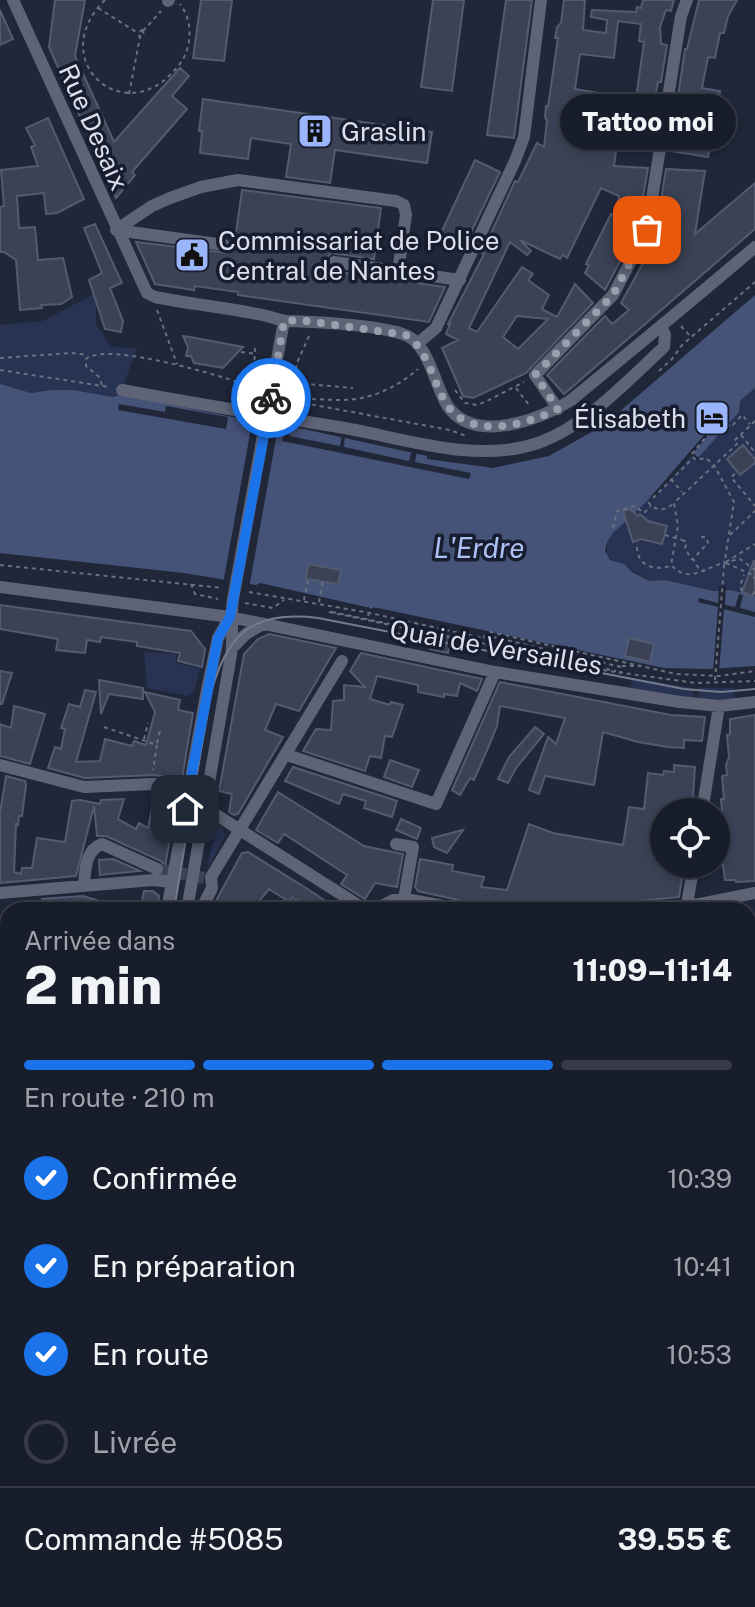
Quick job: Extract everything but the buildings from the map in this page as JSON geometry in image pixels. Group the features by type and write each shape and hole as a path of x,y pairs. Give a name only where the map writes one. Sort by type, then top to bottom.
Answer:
{"street":[{"name":"Rue Desaix","path":"13,0 135,272 147,293 155,297"},
{"path":"417,344 436,328 524,137 541,0"},
{"path":"558,409 535,375 613,295 647,230 681,16 687,0"},
{"path":"116,230 170,198 201,187 238,180 396,201 404,205 406,215 398,271"},
{"path":"116,230 224,245"},
{"path":"155,297 260,314 284,321 311,321 400,333 417,344 447,405 463,419 499,426 522,423 558,409 755,247"},
{"path":"334,262 460,280"},
{"path":"188,902 232,648 227,599 284,321"},
{"path":"122,390 441,447 500,451 553,437 583,417 664,347 665,335 661,326"},
{"name":"Quai de Versailles","path":"0,587 230,617 495,672 680,702 719,706 755,702"},
{"path":"168,902 218,638 230,617"},
{"path":"232,648 246,634 263,624"},
{"path":"205,902 212,888 208,877 240,831 342,661"},
{"path":"287,755 436,804 495,672"},
{"path":"704,798 719,706"},
{"path":"0,765 84,787 154,784 180,790"},
{"path":"215,814 310,883 349,902"},
{"path":"84,886 88,856 94,847 102,844 157,869"},
{"path":"396,844 413,847 404,899"},
{"path":"687,902 691,878"},
{"path":"0,893 153,880 172,882"},
{"path":"389,902 404,899 421,902"}],"path":[{"path":"105,0 82,36 83,56 92,76 109,88 129,94 148,91 163,82 185,56 190,40 189,24 183,9 171,0 138,33"},
{"path":"98,8 140,37 129,94"},
{"path":"140,37 144,36 143,31"},
{"path":"649,379 691,337 755,282"},
{"path":"155,297 164,334 177,365"},
{"path":"681,326 691,337"},
{"path":"292,401 300,354 311,330"},
{"path":"255,348 253,387 257,400"},
{"path":"241,352 256,354"},
{"path":"0,358 72,353 119,355 177,365 253,387"},
{"path":"90,355 86,366 99,377 102,385"},
{"path":"292,401 314,398 343,400 377,395 420,369"},
{"path":"0,370 122,390"},
{"path":"450,380 469,405 485,402 535,375"},
{"path":"295,383 353,388"},
{"path":"516,387 529,406"},
{"path":"292,401 450,430 467,437"},
{"path":"693,458 692,453 730,408"},
{"path":"721,418 731,427 742,415 751,425"},
{"path":"613,528 617,511 635,506 644,513 650,504 662,509 674,503 737,444 734,441 755,421"},
{"path":"740,434 753,450 755,448"},
{"path":"693,458 707,458 714,465 734,500 715,682"},
{"path":"653,498 693,458"},
{"path":"735,474 731,477 755,506"},
{"path":"671,479 682,493"},
{"path":"671,565 678,526 674,503"},
{"path":"729,536 755,511"},
{"path":"665,535 687,542 686,550 695,565 706,571"},
{"path":"695,565 694,556 708,543 706,537 701,537"},
{"path":"725,564 755,544"},
{"path":"637,547 638,557 644,564 662,568 671,565"},
{"path":"671,565 690,575 742,559 755,570"},
{"path":"725,564 754,577"},
{"path":"0,565 221,587"},
{"path":"741,592 745,573"},
{"path":"304,601 308,579"},
{"path":"319,603 323,581"},
{"path":"191,583 195,594 227,599"},
{"path":"249,592 284,600 319,603 482,638 493,637 621,667 641,666 690,675 719,676 755,671"},
{"path":"247,604 273,608 284,600"},
{"path":"369,614 371,607"},
{"path":"621,672 329,612 510,654 688,683 755,681"},
{"path":"482,638 490,632 641,666"},
{"path":"504,648 505,643 541,649"},
{"path":"504,648 510,654"},
{"path":"621,667 621,672"},
{"path":"143,741 148,723"},
{"path":"104,727 157,745"},
{"path":"150,779 160,731"}],"shaded area":[{"path":"94,294 99,305 96,307 96,324 111,347 137,348 120,395 113,397 73,390 31,393 0,384 0,325 43,321"},
{"path":"755,388 755,596 665,580 651,581 607,557 607,542 613,533 646,502 729,406 731,409"},
{"path":"144,652 177,654 176,663 200,669 194,692 188,696 147,688"},
{"path":"633,678 693,688 693,701 630,690"},
{"path":"699,688 734,688 735,701 698,701"},
{"path":"216,823 223,828 225,836 207,870"}],"water":[{"name":"L'Erdre","path":"755,295 755,388 740,401 739,412 698,458 693,453 721,420 727,425 723,418 729,407 646,502 613,533 605,551 610,560 624,564 650,581 665,580 755,596 755,666 664,668 260,583 256,585 184,573 0,553 0,384 31,393 73,390 113,397 120,395 290,426 427,456 427,459 493,468 549,456 604,425"}],"pier":[{"path":"119,404 165,412 166,406 228,417 226,429 118,410"},
{"path":"729,406 731,409 723,418 729,423 727,425 721,420 693,453 700,459 697,461 691,456 653,500 651,497"},
{"path":"253,417 279,422 249,588 223,584"},
{"path":"287,425 290,426 289,436 340,446 342,435 345,435 344,447 409,461 412,449 417,450 415,462 471,473 469,479 282,441"},
{"path":"719,586 726,586 725,605 735,607 739,594 743,595 740,608 755,612 755,617 724,609 719,673 713,673 718,607 698,602 699,598 718,603"}],"tunnel":[{"path":"157,869 204,878"},
{"path":"298,902 306,889"}],"tram line":[{"path":"175,902 210,696 234,642 259,623 275,618 318,618 684,689 721,692 755,689"}],"way so far":[{"path":"271,398 284,321 300,320 406,335 425,355 447,405 463,419 488,425 508,425 536,419 558,409 535,375 613,295 647,230"}],"place":[{"name":"Graslin","path":"315,131"},
{"name":"Tattoo moi","path":"647,230"},
{"name":"Commissariat de Police Central de Nantes","path":"192,255"},
{"name":"Élisabeth","path":"712,418"}],"route":[{"path":"185,809 218,638 230,617 271,398"}]}
